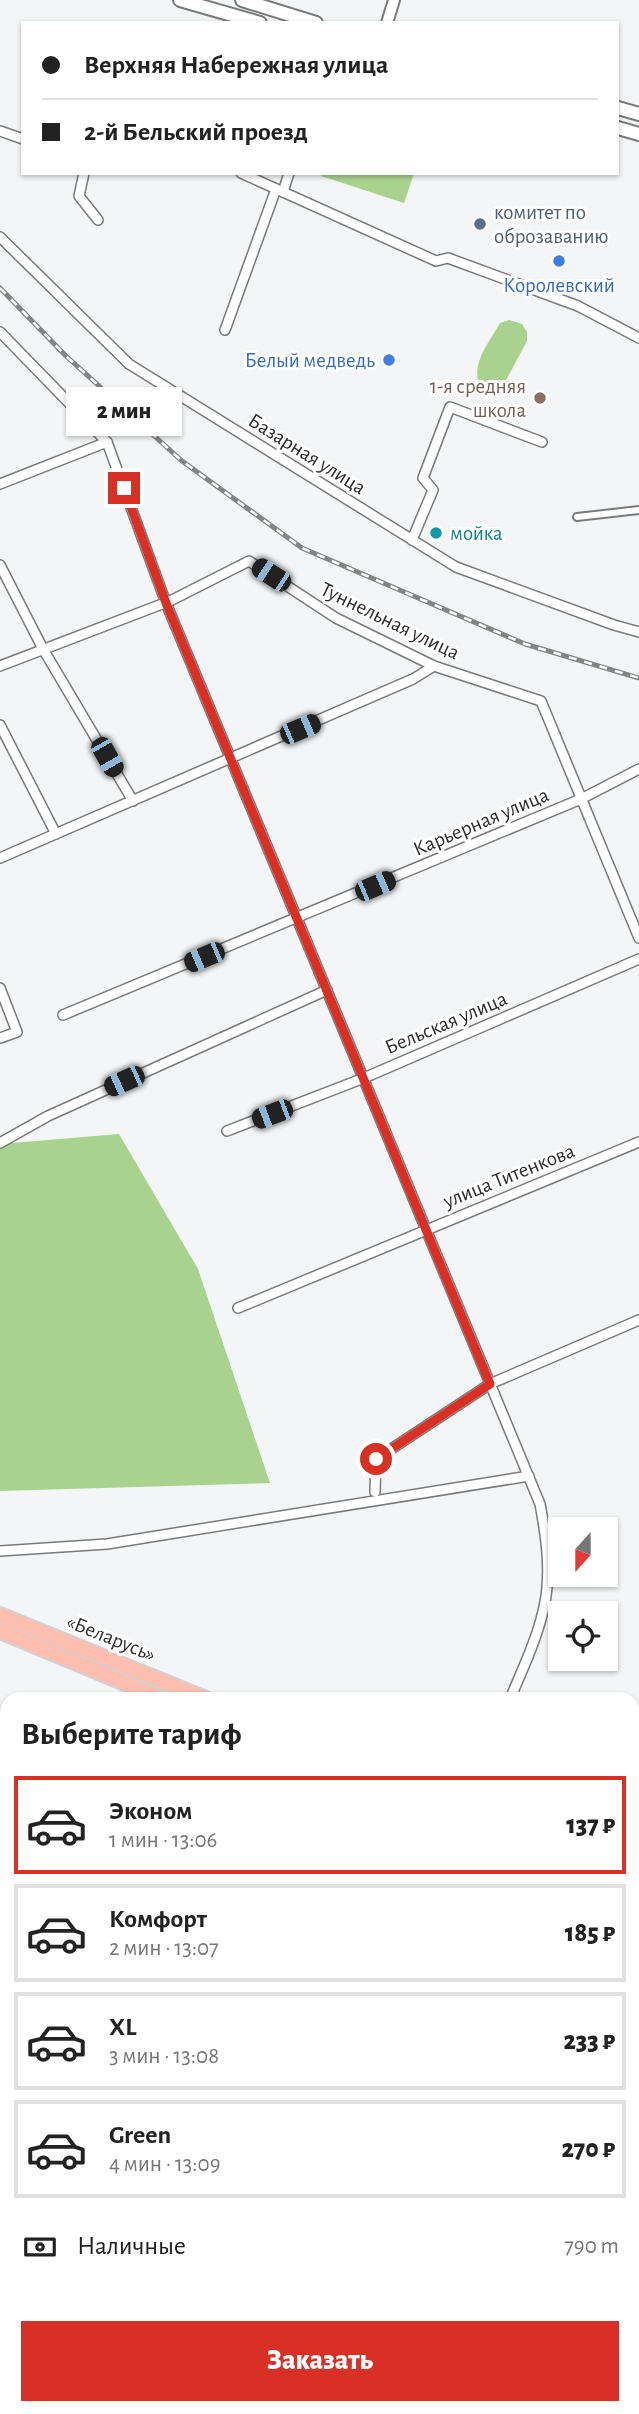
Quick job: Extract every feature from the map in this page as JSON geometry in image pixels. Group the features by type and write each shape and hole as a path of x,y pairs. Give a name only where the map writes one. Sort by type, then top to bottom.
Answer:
{"highway":[{"name":"«Беларусь»","path":"0,1615 189,1692"},
{"name":"«Беларусь»","path":"0,1631 146,1692"}],"main road":[{"path":"180,0 253,21"},
{"path":"242,0 310,21"},
{"path":"619,108 639,114"},
{"path":"619,128 639,134"}],"street":[{"path":"388,21 394,0"},
{"path":"0,131 21,137"},
{"path":"84,175 79,196 98,220"},
{"path":"245,175 436,261 448,258 578,306 639,338"},
{"path":"225,330 279,190 288,175"},
{"name":"Базарная улица","path":"0,236 129,364 412,540 456,567 639,632"},
{"path":"0,332 107,442 166,603 540,1504 546,1535 545,1601 535,1637 513,1692"},
{"path":"412,540 433,490 423,478 450,407 542,442"},
{"path":"0,484 107,442"},
{"path":"577,517 639,510"},
{"name":"Туннельная улица","path":"0,666 166,603 249,561 336,618 434,666 541,701 581,799"},
{"path":"0,565 43,649 132,801"},
{"path":"0,858 413,680 434,666"},
{"path":"0,725 56,834"},
{"name":"Карьерная улица","path":"63,1015 581,799 639,769"},
{"path":"581,799 639,938"},
{"name":"Бельская улица","path":"227,1132 364,1078 639,959"},
{"path":"0,988 17,1032 0,1038"},
{"path":"0,1143 48,1116 327,990"},
{"name":"улица Титенкова","path":"238,1308 639,1142"},
{"path":"375,1492 376,1459 490,1384 639,1320"},
{"path":"0,1550 107,1545 529,1476"}],"green space":[{"path":"321,175 413,175 404,203"},
{"path":"509,320 522,324 527,332 527,341 504,384 496,390 482,391 477,373 481,356 500,323"},
{"path":"119,1134 198,1269 270,1483 0,1491 0,1144"}],"railway":[{"path":"0,288 66,356 182,461 302,548 525,644 639,678"}],"place":[{"name":"комитет по оброзаванию","path":"480,224"},
{"name":"Королевский","path":"559,261"},
{"name":"Белый медведь","path":"389,360"},
{"name":"1-я средняя школа","path":"540,398"},
{"name":"мойка","path":"436,533"}],"route":[{"path":"124,488 166,603 490,1384 376,1459"}]}
